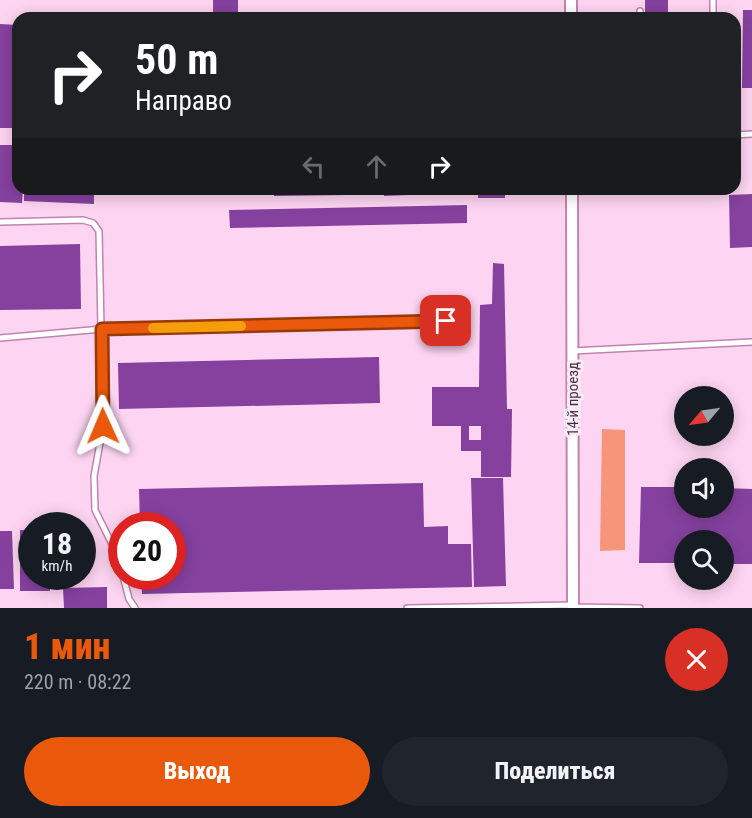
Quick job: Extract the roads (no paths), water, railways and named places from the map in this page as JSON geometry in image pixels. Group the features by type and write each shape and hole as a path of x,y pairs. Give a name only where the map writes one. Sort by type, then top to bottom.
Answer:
{"street":[{"name":"14-й проезд","path":"572,195 573,607"}],"lane":[{"path":"0,222 83,220 93,223 99,231 103,426 94,476 95,510 108,536"},
{"path":"0,338 102,329 446,321"},
{"path":"573,351 752,342"},
{"path":"127,590 135,608"},
{"path":"407,608 640,608"}]}
